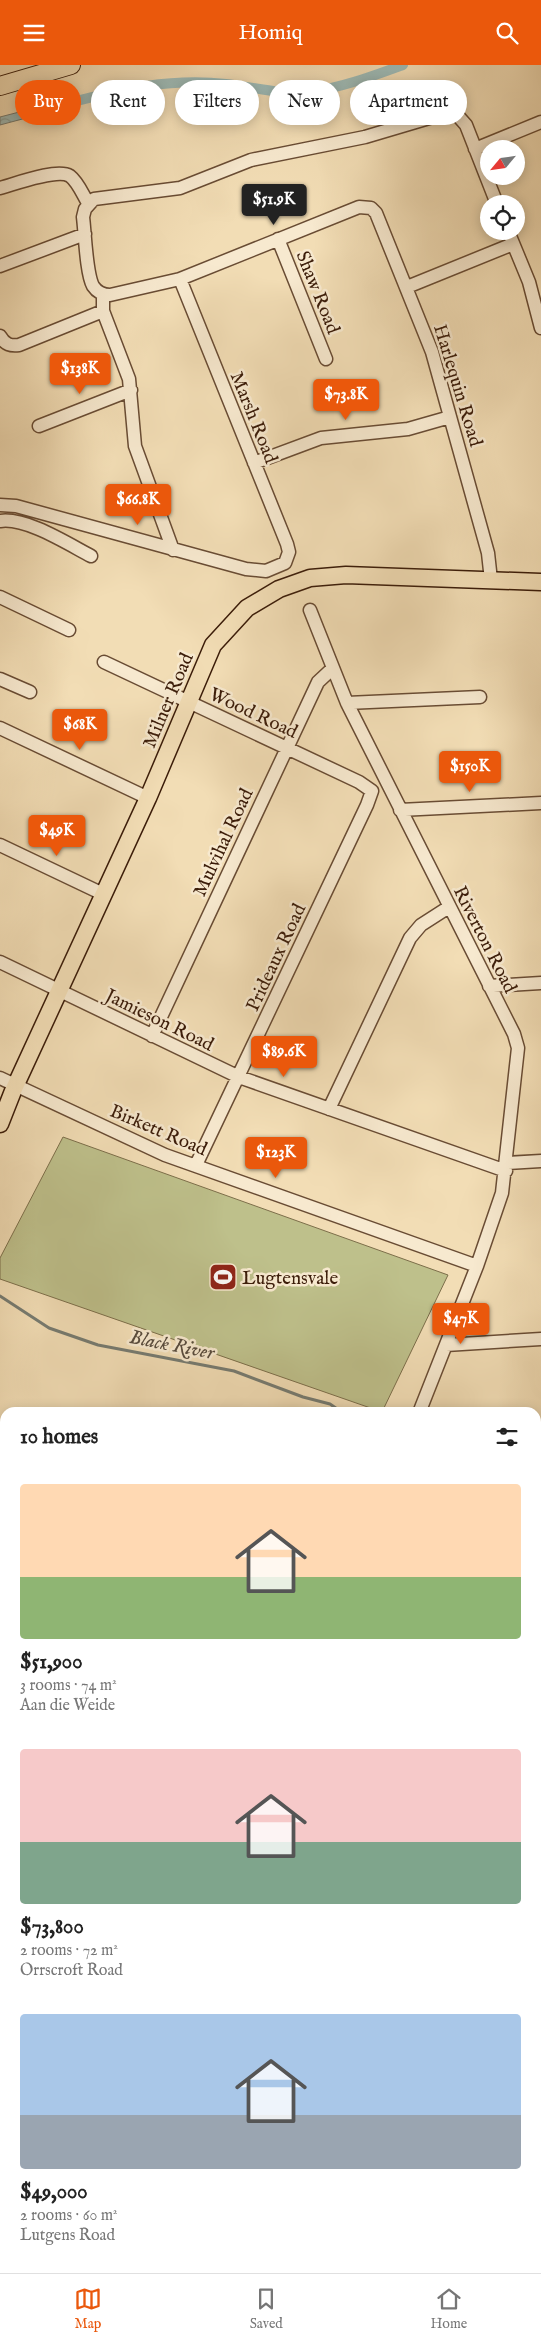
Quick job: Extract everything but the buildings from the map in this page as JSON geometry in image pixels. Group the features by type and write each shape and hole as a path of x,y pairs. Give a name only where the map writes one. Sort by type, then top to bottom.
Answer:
{"highway":[{"path":"0,86 71,65"}],"main road":[{"name":"Milner Road","path":"0,1124 14,1088 148,798 208,654 227,627 248,607 288,585 320,576 346,575 541,582"},
{"name":"Milner Road","path":"0,1110 14,1088"}],"street":[{"path":"278,239 180,279 116,295 103,295 93,286 91,279 84,217 88,203 99,197 180,188 260,157 364,137 440,114 453,113 458,115 466,125 493,195"},
{"path":"475,149 541,122"},
{"path":"0,188 49,175 64,174 75,181 88,203"},
{"name":"Harlequin Road","path":"278,239 359,207 371,208 381,221 432,352 488,553 491,580"},
{"path":"0,266 85,234"},
{"name":"Shaw Road","path":"278,239 326,359"},
{"path":"511,240 538,303 541,328"},
{"path":"407,287 513,244"},
{"name":"Marsh Road","path":"173,550 246,569 266,571 281,566 289,559 289,552 180,279"},
{"path":"103,295 103,311 127,372 134,446 173,550"},
{"path":"0,336 6,344 12,346 19,345 103,311"},
{"path":"39,426 130,390"},
{"path":"254,463 321,438 408,429 450,417"},
{"path":"0,505 16,506 173,550"},
{"path":"0,521 18,522 33,527 91,556"},
{"path":"0,597 69,630"},
{"name":"Riverton Road","path":"310,611 347,703 514,1034 518,1048 506,1167 497,1209 421,1407"},
{"name":"Wood Road","path":"104,662 359,782 372,791"},
{"name":"Mulvihal Road","path":"152,1036 318,682 333,668"},
{"path":"0,679 30,692"},
{"path":"347,703 480,697"},
{"path":"0,728 148,798"},
{"path":"372,791 387,784"},
{"name":"Prideaux Road","path":"196,1165 372,791"},
{"path":"400,810 541,803"},
{"path":"0,845 103,894"},
{"path":"329,1109 410,938 421,925 449,907"},
{"name":"Jamieson Road","path":"0,962 239,1077 329,1109 506,1167 541,1161"},
{"path":"489,986 541,983"},
{"name":"Birkett Road","path":"0,1078 14,1088 165,1155 476,1266"},
{"path":"446,1345 541,1339"}],"green space":[{"name":"Lugtensvale","path":"63,1137 448,1275 384,1407 368,1407 0,1279 0,1258"}],"water":[{"path":"15,113 15,121 0,125 0,117"}],"waterway":[{"path":"81,100 127,89 185,82 226,84 299,93 309,92 345,85 403,65"},
{"name":"Black River","path":"0,1296 49,1328 98,1345 234,1371 334,1407"}],"place":[{"name":"Lugtensvale","path":"223,1277"}]}
